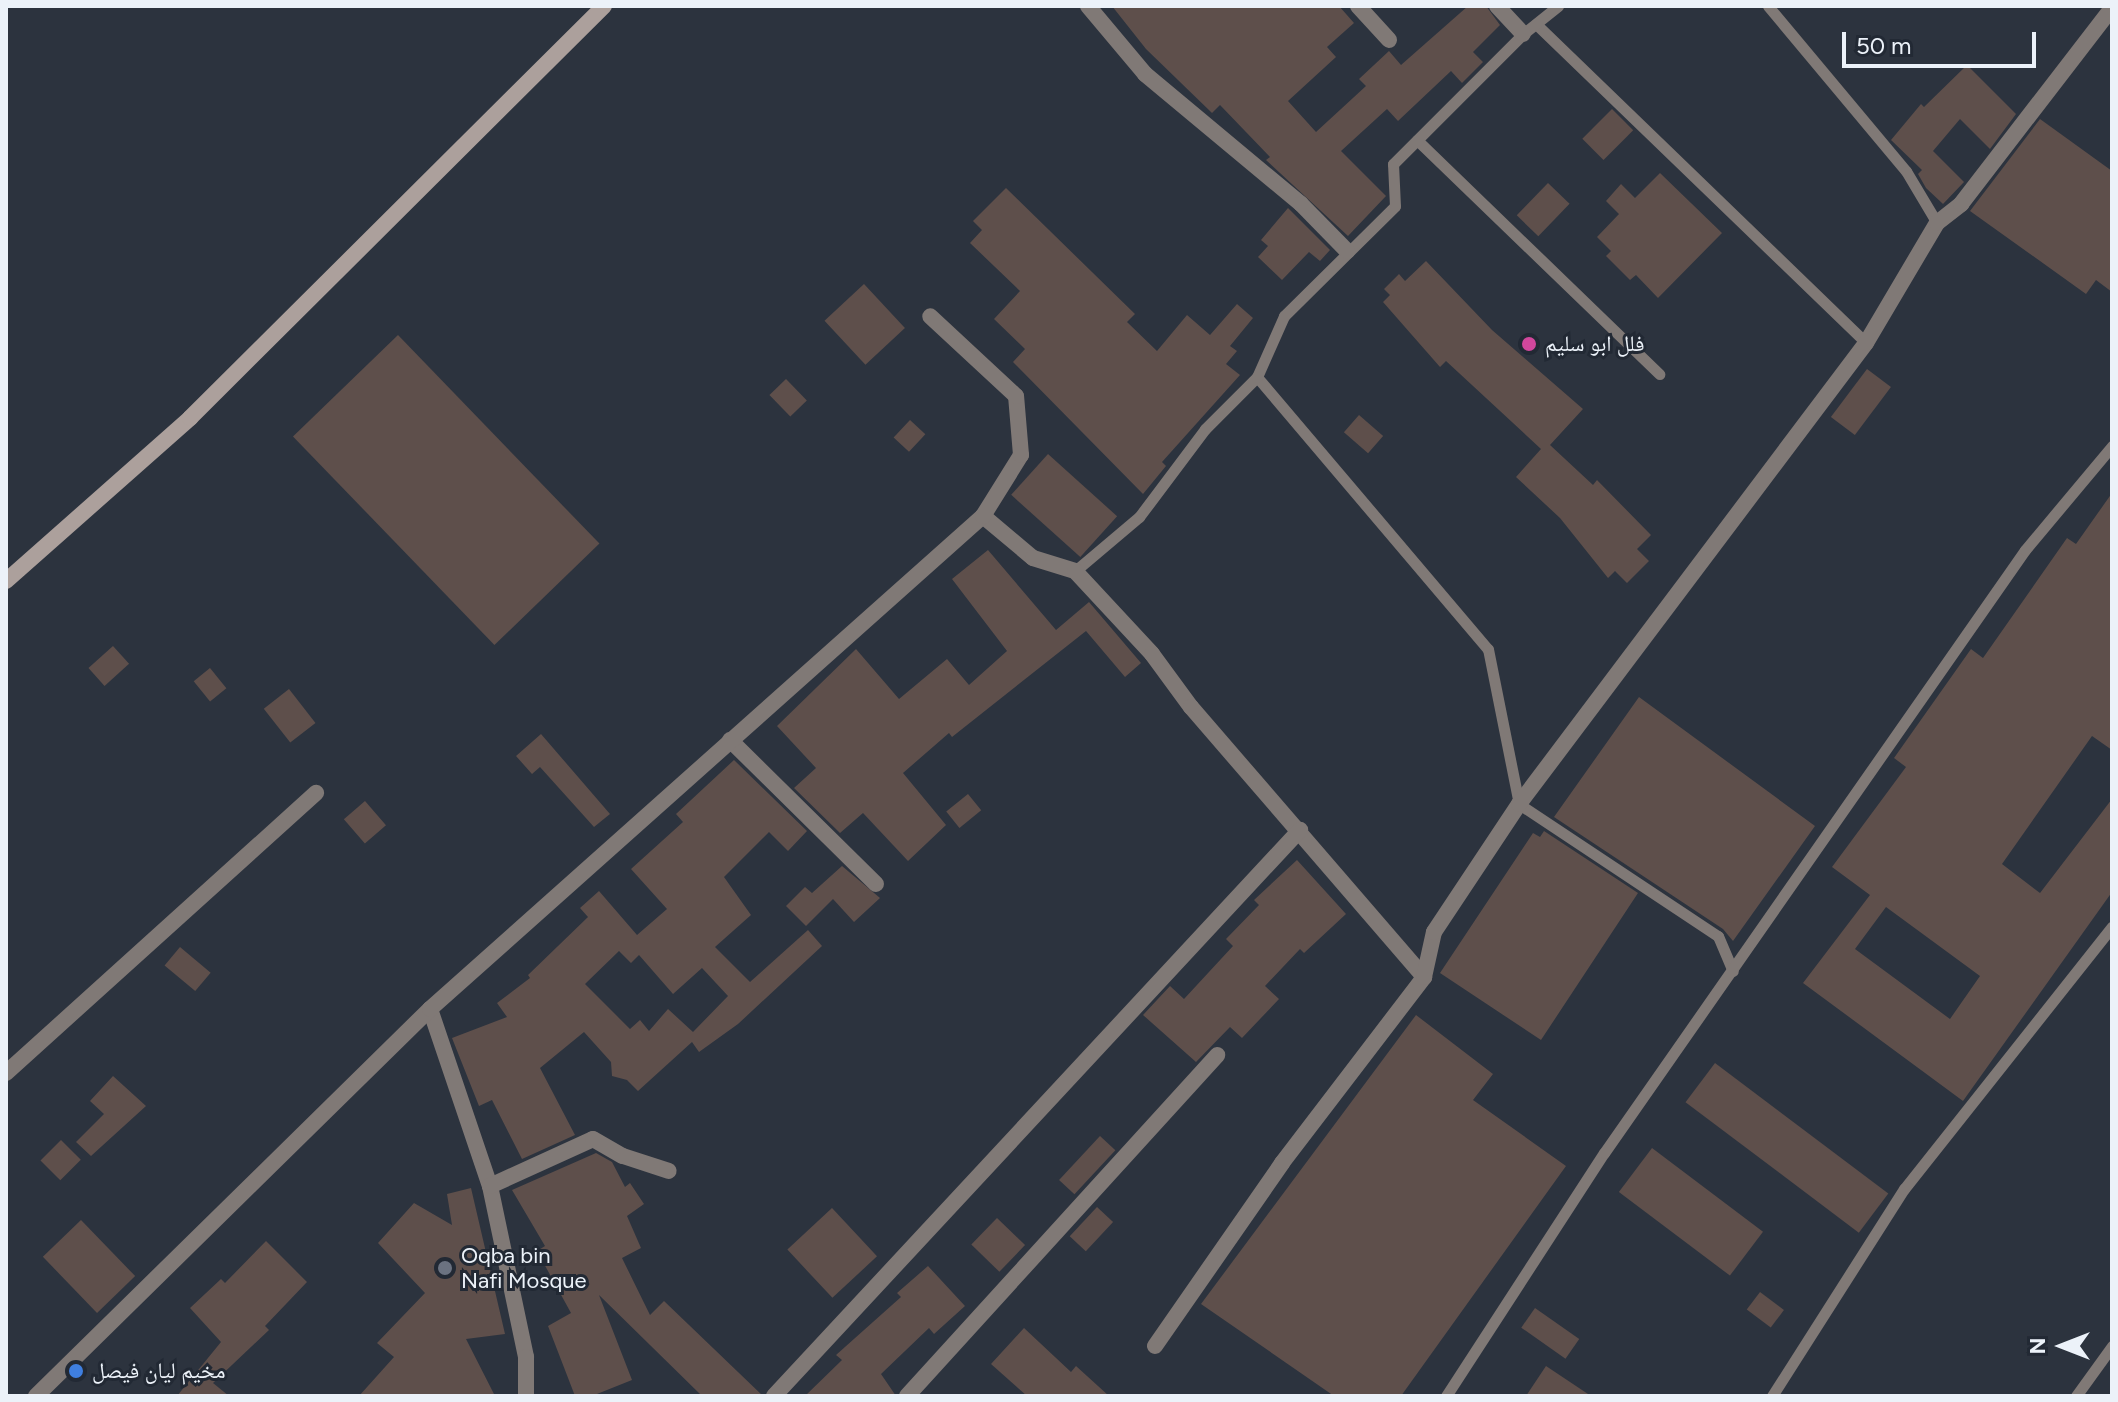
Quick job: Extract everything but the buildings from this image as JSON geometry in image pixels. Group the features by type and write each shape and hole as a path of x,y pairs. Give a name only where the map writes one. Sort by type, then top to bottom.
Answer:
{"street":[{"path":"6,581 190,418 604,6"},
{"path":"1088,6 1145,74 1301,204 1347,251"},
{"path":"1358,6 1389,40"},
{"path":"1497,6 1529,29"},
{"path":"1155,1346 1282,1163 1424,977 1434,932 1519,804 1866,343 1937,223 1961,204 2112,8"},
{"path":"36,1396 430,1009 983,516 1021,455 1016,396 930,316"},
{"path":"983,516 1033,558 1075,571 1424,977"},
{"path":"730,740 876,884"},
{"path":"6,1073 316,793"},
{"path":"774,1396 1300,830"},
{"path":"430,1009 490,1186 526,1357 526,1396"},
{"path":"907,1396 1217,1055"},
{"path":"490,1186 593,1139 623,1156 669,1171"}],"lane":[{"path":"1075,571 1139,517 1205,429 1257,377 1284,316 1395,206 1393,164 1529,29 1558,6"},
{"path":"1768,6 1896,158 1937,223"},
{"path":"1529,29 1866,343"},
{"path":"1417,140 1659,374"},
{"path":"1257,377 1488,649 1519,804 1718,936 1733,971"},
{"path":"1446,1396 1604,1153 2025,550 2112,446"},
{"path":"1772,1396 1904,1189 2112,927"},
{"path":"2076,1396 2112,1346"}],"place":[{"name":"فلل ابو سليم","path":"1529,344"},
{"name":"Oqba bin Nafi Mosque","path":"445,1268"},
{"name":"مخيم ليان فيصل","path":"76,1371"}]}
